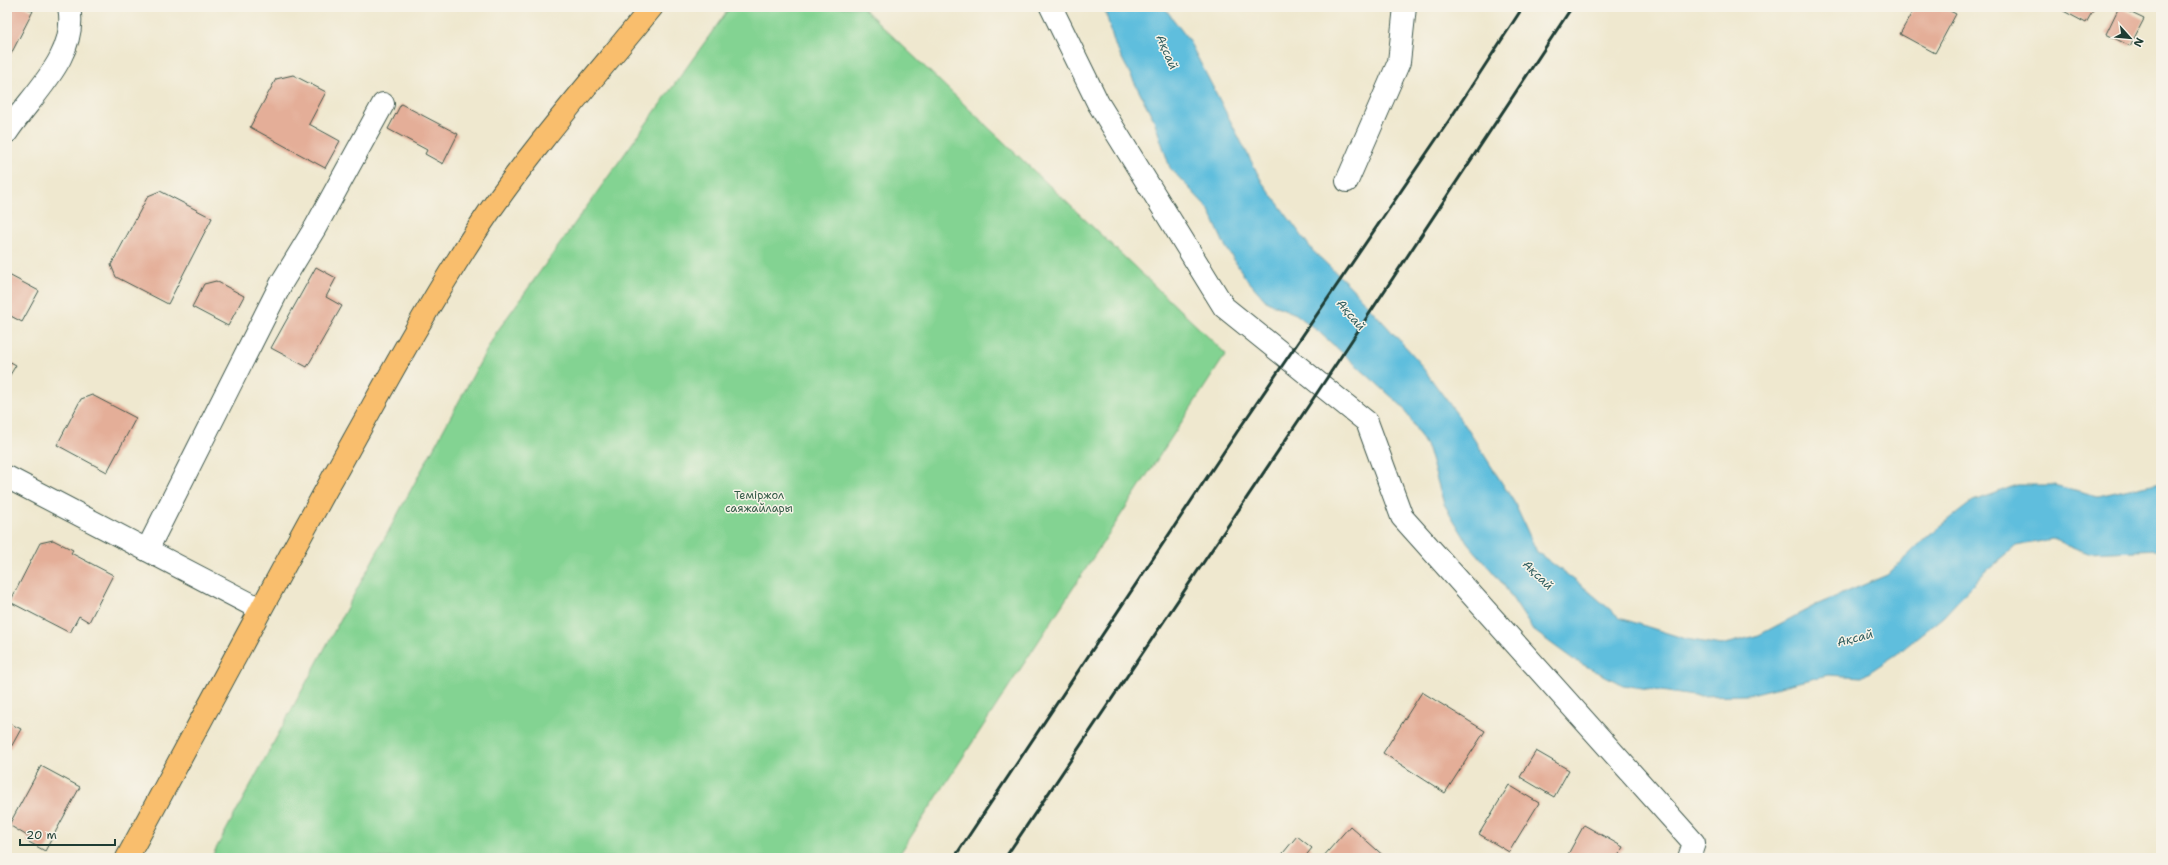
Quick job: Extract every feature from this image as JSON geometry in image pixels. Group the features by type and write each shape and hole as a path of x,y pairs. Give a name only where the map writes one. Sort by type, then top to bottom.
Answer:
{"main road":[{"path":"127,858 260,609 374,404 481,223 521,168 652,7"}],"street":[{"path":"7,132 17,116 40,91 64,50 71,17 69,7"},
{"path":"1051,7 1098,102 1224,307 1367,422 1402,517 1694,844 1689,858"},
{"path":"1348,181 1399,62 1405,7"},
{"path":"147,550 282,282 315,228 383,104"},
{"path":"7,477 260,609"}],"green space":[{"name":"Теміржол саяжайлары","path":"730,7 862,7 1226,354 897,858 211,858 496,333"}],"water":[{"name":"Ақсай","path":"1104,7 1164,7 1188,39 1262,182 1313,251 1349,285 1414,356 1465,425 1514,502 1537,552 1585,588 1620,618 1686,639 1721,645 1759,635 1816,605 1887,575 1929,535 1973,501 2017,485 2055,485 2098,496 2161,482 2161,550 2087,553 2053,539 2016,546 1982,575 1943,617 1897,654 1862,677 1828,675 1747,695 1693,696 1623,685 1574,660 1533,630 1503,584 1467,542 1444,504 1428,449 1403,407 1319,332 1296,314 1267,302 1245,277 1224,244 1208,208 1170,168 1154,120 1115,45"}],"building":[{"path":"11,7 25,7 33,11 11,54 7,51 7,10 9,11"},
{"path":"1915,7 1942,7 1956,14 1935,53 1900,34"},
{"path":"2056,7 2095,7 2086,23"},
{"path":"2119,7 2144,19 2130,46 2106,34"},
{"path":"293,75 326,92 309,124 340,141 325,168 250,127 276,79"},
{"path":"401,104 458,134 443,164 425,154 427,150 388,129"},
{"path":"160,191 212,218 168,304 116,277 111,265 148,196"},
{"path":"316,267 336,278 326,297 342,306 307,367 271,348"},
{"path":"7,274 39,291 22,322 7,314"},
{"path":"216,281 244,296 228,326 192,307 204,284"},
{"path":"7,360 16,365 7,380"},
{"path":"92,395 136,418 107,472 57,445 81,399"},
{"path":"53,540 73,550 71,553 113,575 89,622 79,616 70,633 10,602 40,543"},
{"path":"1422,692 1485,731 1445,793 1383,753"},
{"path":"7,722 21,729 10,749 7,748"},
{"path":"1536,751 1569,770 1554,797 1520,777"},
{"path":"41,766 80,787 45,851 27,841 29,837 9,825"},
{"path":"1509,785 1539,803 1509,852 1479,834"},
{"path":"1584,825 1623,847 1617,858 1566,858"},
{"path":"1350,826 1386,858 1322,858"},
{"path":"1297,836 1312,848 1304,858 1279,858"}],"railway":[{"path":"954,858 1237,432 1450,119 1523,7"},
{"path":"1005,858 1309,405 1572,7"}]}
